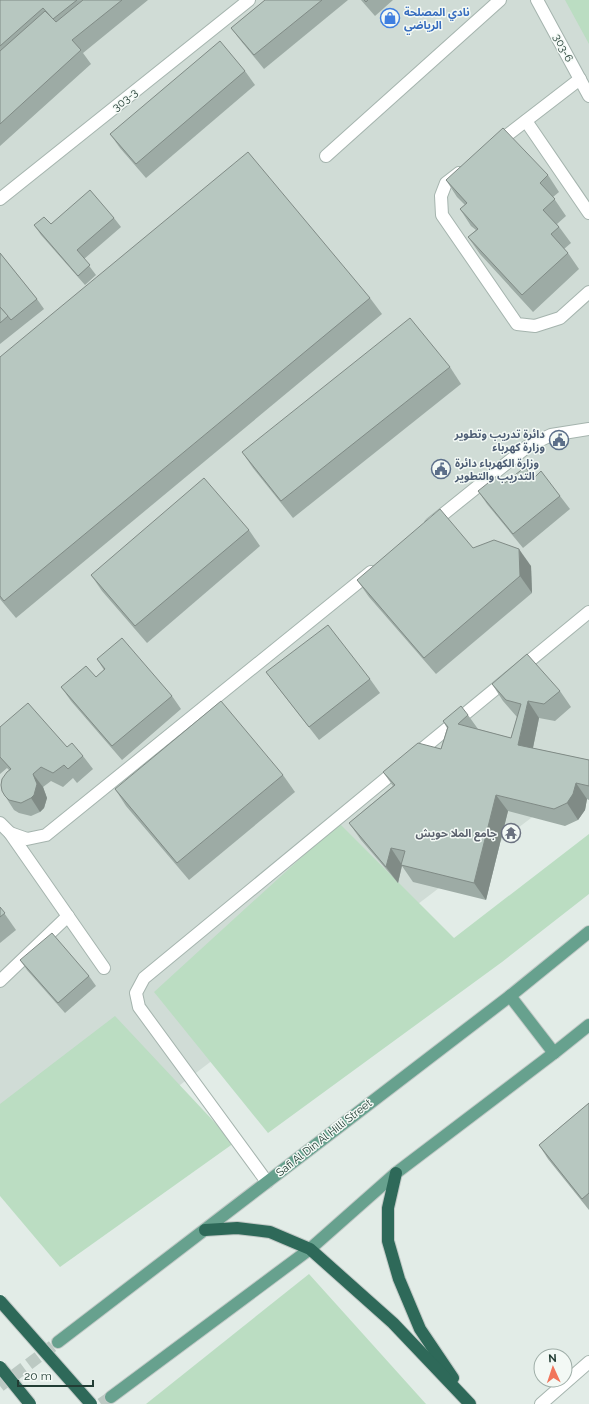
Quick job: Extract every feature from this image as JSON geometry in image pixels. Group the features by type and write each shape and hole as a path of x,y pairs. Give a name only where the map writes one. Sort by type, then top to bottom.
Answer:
{"highway":[{"path":"396,1173 388,1208 388,1241 399,1279 420,1329 471,1404"},
{"path":"205,1230 237,1228 270,1232 310,1249 393,1323 471,1404"},
{"path":"0,1301 91,1404"},
{"path":"0,1367 30,1404"}],"main road":[{"name":"Safi Al Din Al Hilli Street","path":"58,1342 510,996 589,932"},
{"path":"510,996 554,1053"},
{"path":"111,1397 310,1249 396,1173 589,1025"}],"street":[{"name":"303-3","path":"0,199 249,0"},
{"path":"326,156 500,0"},
{"name":"303-6","path":"537,0 589,96"},
{"path":"489,150 580,79"},
{"path":"526,121 589,213"},
{"path":"471,164 446,183 441,196 442,214 517,324 535,326 560,318 589,292"},
{"path":"423,531 528,446 551,435 589,429"},
{"path":"10,833 27,839 46,835 380,566"},
{"path":"267,1182 139,1007 136,993 144,978 589,612"},
{"path":"0,823 10,833 104,968"},
{"path":"0,981 68,916"},
{"path":"541,1404 589,1362"}],"shaded area":[{"path":"0,0 589,0 589,774 30,1199 0,1155"}],"green space":[{"path":"565,0 589,0 589,44"},
{"path":"339,823 454,938 589,834 589,894 502,962 268,1133 154,992"},
{"path":"115,1016 234,1143 60,1267 0,1196 0,1104"},
{"path":"309,1274 426,1404 146,1404"}],"building":[{"path":"0,0 77,0 53,19 43,8 0,46"},
{"path":"83,0 122,0 72,40 81,50 0,124 0,51 45,11 56,22"},
{"path":"265,0 322,0 254,55 231,28"},
{"path":"220,41 245,71 136,164 110,134"},
{"path":"503,128 548,175 540,183 555,199 543,210 559,227 551,234 568,253 522,295 468,237 478,229 460,209 467,203 446,180"},
{"path":"248,152 370,298 4,601 0,596 0,357"},
{"path":"90,190 114,218 77,250 90,265 78,276 34,225 44,217 51,224"},
{"path":"0,253 37,299 11,320 0,307"},
{"path":"0,307 8,316 0,323"},
{"path":"410,318 450,367 281,501 242,452"},
{"path":"525,467 534,478 541,471 560,496 513,534 478,491 498,475 505,483"},
{"path":"204,478 249,530 135,626 91,575"},
{"path":"440,509 473,548 494,540 519,549 520,576 424,658 357,580"},
{"path":"328,625 370,679 309,727 266,672"},
{"path":"122,638 172,696 112,746 61,687 86,666 96,677 105,669 97,659"},
{"path":"527,654 560,691 544,704 528,701 518,745 589,760 589,786 576,783 573,794 567,803 554,809 496,795 474,883 401,865 405,851 391,848 386,867 349,823 395,785 383,772 418,743 441,749 448,727 443,721 461,706 468,715 458,724 511,738 521,704 506,700 492,684"},
{"path":"221,701 283,775 177,863 115,789"},
{"path":"28,703 67,747 72,743 83,756 68,769 64,765 53,773 41,767 33,774 37,784 34,795 21,803 9,800 2,791 2,779 11,769 0,757 0,727"},
{"path":"0,907 5,913 0,917"},
{"path":"52,933 89,976 58,1003 20,960"},
{"path":"589,1103 589,1193 582,1199 539,1145"}],"tunnel":[{"path":"0,1386 58,1342"},
{"path":"101,1404 111,1397"}],"place":[{"name":"نادي المصلحة الرياضي","path":"390,18"},
{"name":"دائرة تدريب وتطوير وزارة كهرباء","path":"559,440"},
{"name":"وزارة الكهرباء دائرة التدريب والتطوير","path":"441,469"},
{"name":"جامع الملا حويش","path":"511,833"}]}
